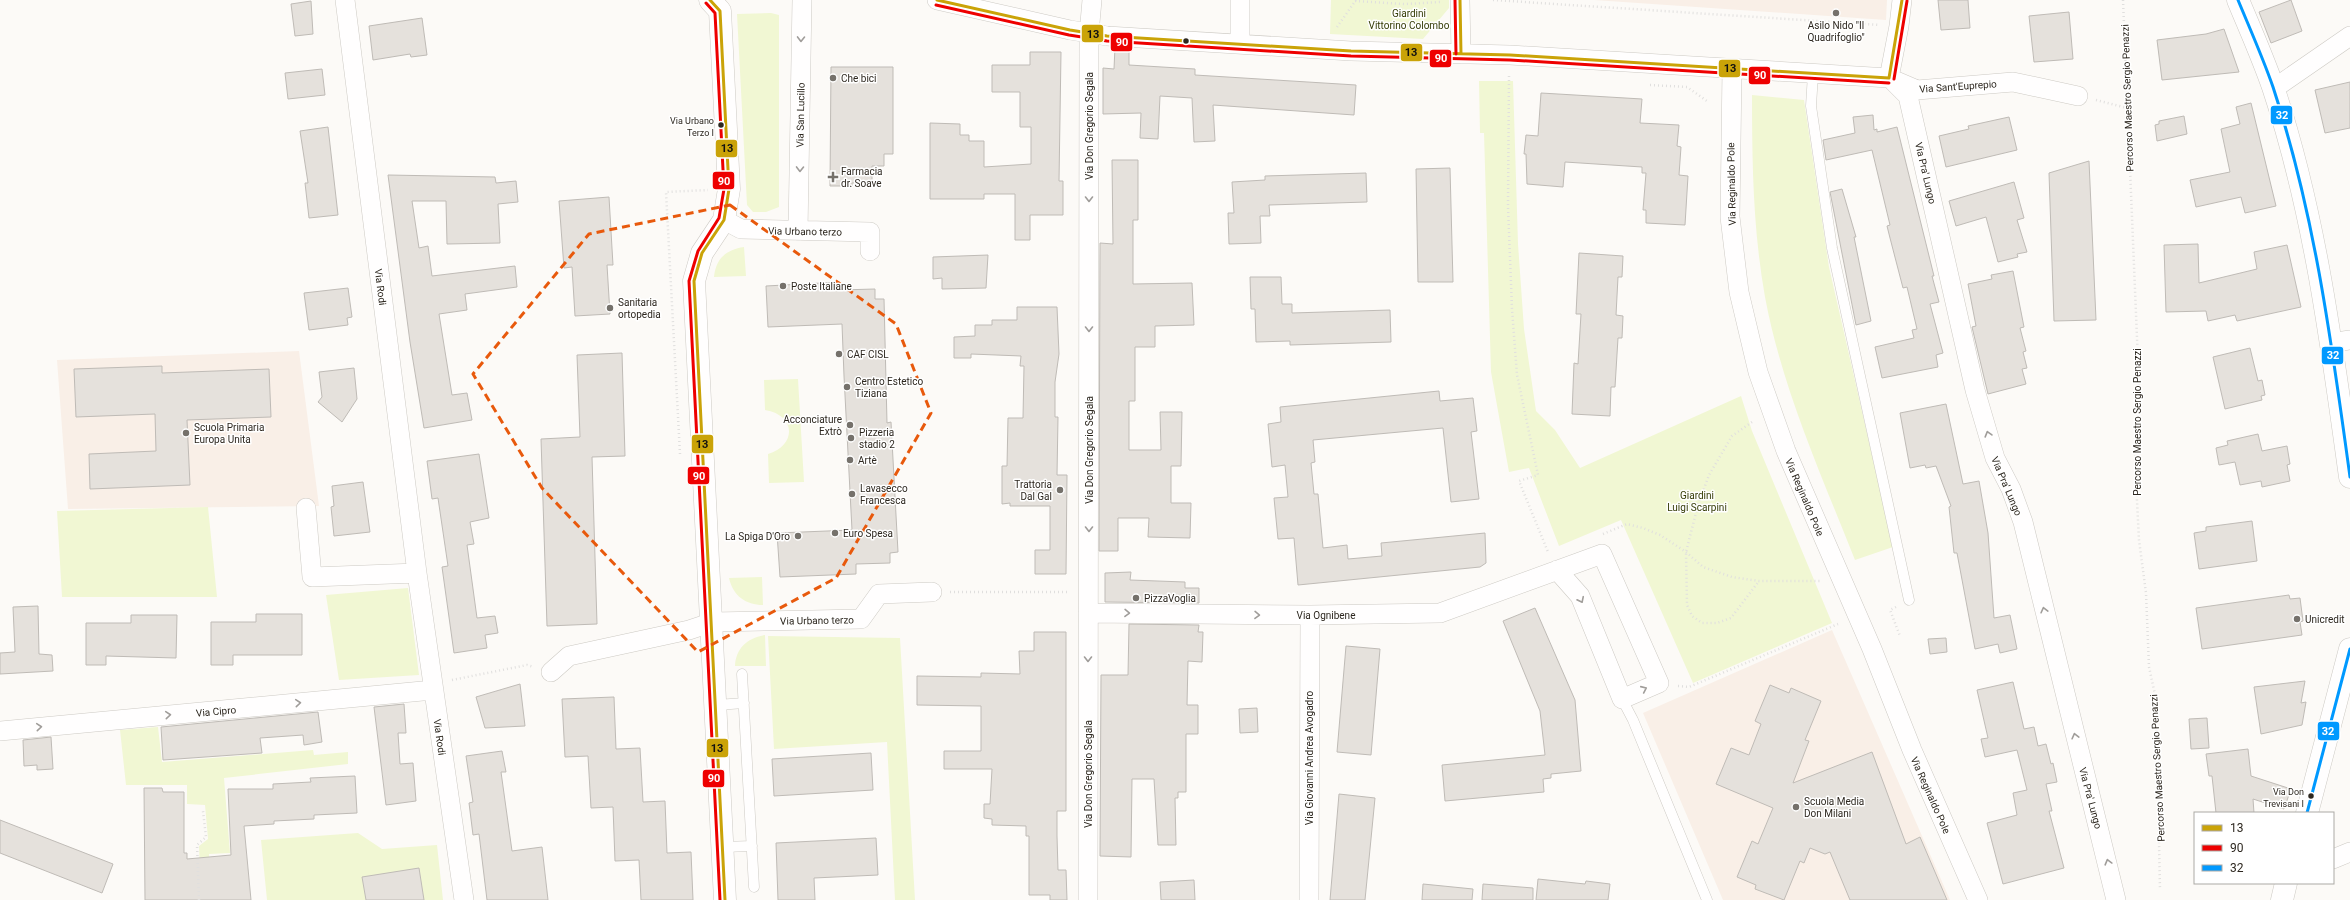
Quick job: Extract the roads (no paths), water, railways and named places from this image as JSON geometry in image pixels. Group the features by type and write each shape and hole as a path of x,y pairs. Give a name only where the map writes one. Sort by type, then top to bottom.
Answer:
{"street":[{"name":"Via Rodi","path":"345,0 417,573 464,900"},
{"path":"710,0 720,11 729,189 724,220 702,253 694,281 713,622 726,900"},
{"name":"Via San Lucillo","path":"798,231 802,0"},
{"path":"937,0 1089,34"},
{"name":"Via Don Gregorio Segala","path":"1088,900 1089,34 1092,0"},
{"path":"1240,0 1240,44"},
{"path":"1460,0 1461,54"},
{"path":"1889,78 1900,26 1902,0"},
{"path":"2238,0 2273,87 2340,341 2350,477"},
{"name":"Via Sant'Euprepio","path":"1089,34 1240,44 1518,56 1889,78 1917,90 2014,82 2031,84 2078,96"},
{"path":"2273,87 2282,83 2350,36"},
{"name":"Via Reginaldo Pole","path":"1732,69 1730,201 1739,292 1758,372 1771,410 1837,572 1872,649 1912,750 1978,900"},
{"name":"Via Pra' Lungo","path":"1889,78 1908,96 1975,390 1995,458 2011,489 2023,522 2116,900"},
{"name":"Via Urbano terzo","path":"724,220 741,229 870,232 870,251"},
{"path":"306,508 312,577 417,573"},
{"name":"Via Ognibene","path":"1088,613 1310,615 1440,614 1602,554 1659,683 1622,699"},
{"path":"1557,570 1580,596 1622,699"},
{"name":"Via Urbano terzo","path":"551,672 569,656 689,630 713,622 861,619 879,594 932,592"},
{"name":"Via Giovanni Andrea Avogadro","path":"1309,900 1310,615"},
{"path":"2307,812 2350,649"},
{"name":"Via Cipro","path":"0,731 433,690"},
{"path":"2334,859 2350,852"},
{"path":"2282,900 2286,884"}],"lane":[{"path":"1813,74 1811,106 1832,248 1909,600"},
{"path":"742,674 754,888"},
{"path":"1622,699 1633,720 1707,900"},
{"path":"717,705 744,703"},
{"path":"723,847 752,846"}],"place":[{"name":"Asilo Nido \"Il Quadrifoglio\"","path":"1836,13"},
{"name":"Che bici","path":"833,78"},
{"name":"Via Urbano Terzo I","path":"721,125"},
{"name":"Farmacia dr. Soave","path":"833,177"},
{"name":"Poste Italiane","path":"783,286"},
{"name":"Sanitaria ortopedia","path":"610,308"},
{"name":"CAF CISL","path":"839,354"},
{"name":"Centro Estetico Tiziana","path":"847,387"},
{"name":"Acconciature Extrò","path":"850,425"},
{"name":"Scuola Primaria Europa Unita","path":"186,433"},
{"name":"Pizzeria stadio 2","path":"851,438"},
{"name":"Artè","path":"850,460"},
{"name":"Trattoria Dal Gal","path":"1060,490"},
{"name":"Lavasecco Francesca","path":"852,494"},
{"name":"Euro Spesa","path":"835,533"},
{"name":"La Spiga D'Oro","path":"798,536"},
{"name":"PizzaVoglia","path":"1136,598"},
{"name":"Unicredit","path":"2297,619"},
{"name":"Via Don Trevisani I","path":"2311,796"},
{"name":"Scuola Media Don Milani","path":"1796,807"}],"park label":[{"name":"Giardini Vittorino Colombo","path":"1409,18"},
{"name":"Giardini Luigi Scarpini","path":"1697,500"}]}
